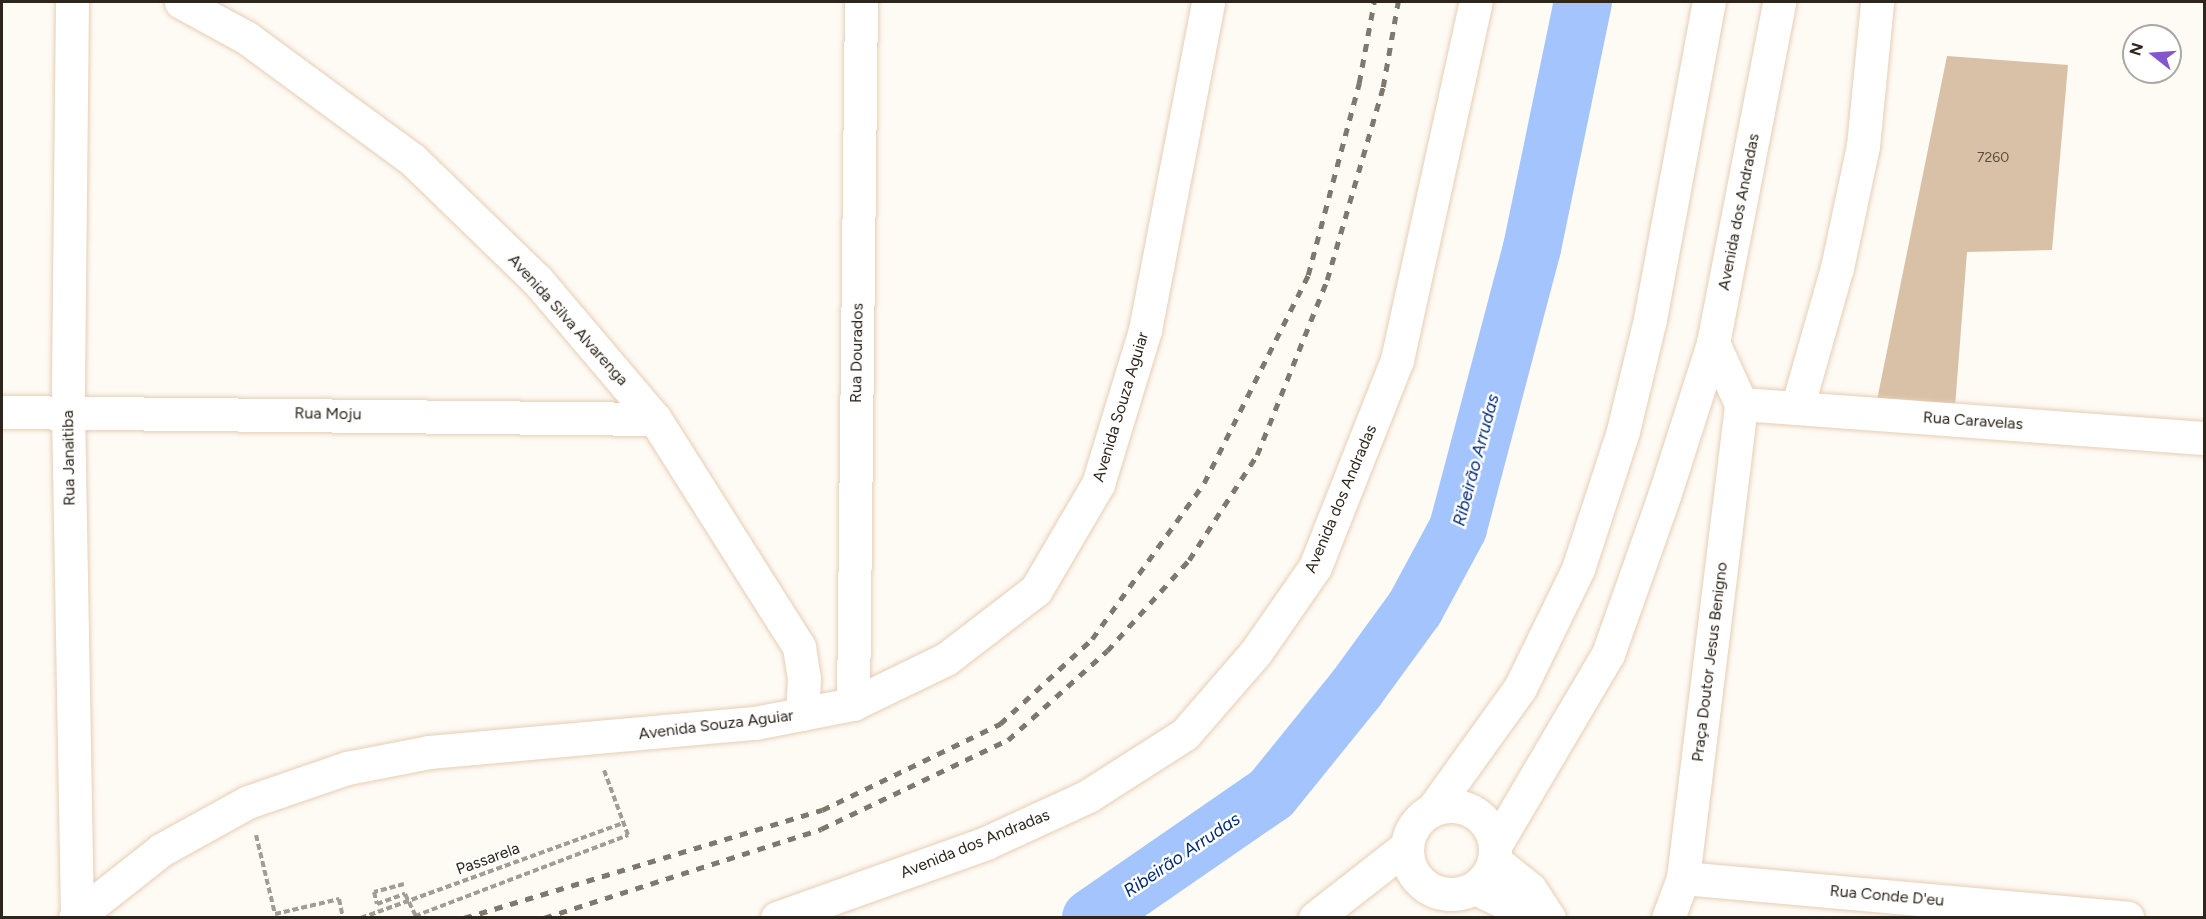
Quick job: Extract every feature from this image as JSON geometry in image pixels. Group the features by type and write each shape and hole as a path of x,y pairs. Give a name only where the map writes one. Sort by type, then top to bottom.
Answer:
{"street":[{"name":"Rua Janaitiba","path":"72,2 68,410 76,916"},
{"name":"Avenida Silva Alvarenga","path":"181,2 247,38 413,160 537,280 655,419 799,647 804,678 802,714"},
{"name":"Rua Dourados","path":"853,704 861,2"},
{"name":"Avenida Souza Aguiar","path":"76,916 160,850 248,802 347,768 429,752 755,723 853,704 946,658 1036,590 1098,484 1145,330 1208,2"},
{"name":"Avenida dos Andradas","path":"777,918 986,843 1088,796 1185,734 1257,652 1315,567 1397,360 1476,2"},
{"path":"1537,918 1468,890 1441,893 1422,883 1410,866 1407,846 1412,830 1433,809 1520,688 1578,569 1623,431 1650,319 1709,2"},
{"name":"Avenida dos Andradas","path":"1495,852 1608,654 1713,343 1779,2"},
{"path":"1797,408 1837,268 1863,146 1877,2"},
{"path":"1713,343 1741,404"},
{"name":"Rua Caravelas","path":"1741,404 2205,438"},
{"name":"Praça Doutor Jesus Benigno","path":"1668,918 1683,878 1741,404"},
{"name":"Rua Moju","path":"2,412 68,410 655,419"},
{"path":"1433,809 1460,806 1473,811 1492,831 1495,852 1488,875 1433,918"},
{"path":"1315,918 1407,846"},
{"path":"1495,852 1530,888 1549,918"},
{"name":"Rua Conde D'eu","path":"1683,878 2127,918"}],"path":[{"path":"593,739 624,823"},
{"path":"248,802 275,914 339,899 343,918"},
{"name":"Passarela","path":"361,918 624,823 628,836 416,917"},
{"path":"404,884 374,892 376,904 405,894 416,917"}],"building":[{"path":"1947,56 2068,65 2052,250 1967,252 1955,407 1877,400"}],"waterway":[{"name":"Ribeirão Arrudas","path":"1091,918 1271,794 1356,689 1415,608 1458,528 1532,248 1583,2"}],"railway":[{"path":"464,918 822,810 1000,724 1092,639 1204,483 1308,275 1359,83 1374,2"},
{"path":"544,918 821,829 1008,740 1107,651 1189,560 1257,455 1327,280 1383,87 1398,2"}]}
